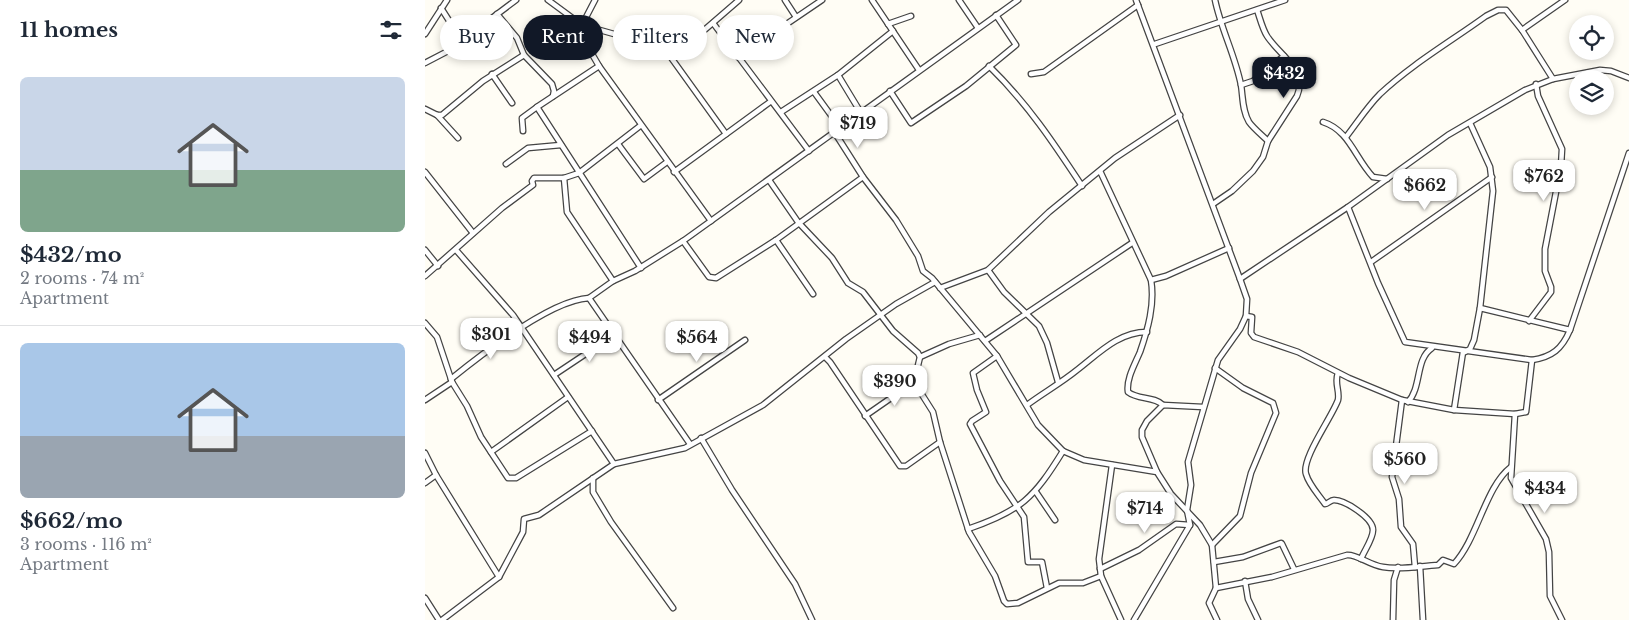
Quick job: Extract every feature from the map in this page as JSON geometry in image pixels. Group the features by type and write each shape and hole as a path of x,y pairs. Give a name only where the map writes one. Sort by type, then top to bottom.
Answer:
{"street":[{"path":"425,33 447,0"},
{"path":"516,0 497,14 517,38 523,53"},
{"path":"548,0 567,15"},
{"path":"587,15 595,0"},
{"path":"707,28 739,0"},
{"path":"785,0 796,17 822,0"},
{"path":"872,0 919,70"},
{"path":"959,0 978,28"},
{"path":"425,400 521,327 573,300 589,298 613,281 641,268 683,241 1018,0"},
{"path":"1215,0 1220,22 1229,43 1241,85 1243,106 1249,121 1268,141"},
{"path":"1155,44 1285,0"},
{"path":"1522,30 1565,0"},
{"path":"1031,74 1045,72 1137,2 1155,44 1247,299 1246,316 1240,329 1218,360 1215,368 1187,462 1191,485 1187,510 1190,525 1134,620"},
{"path":"441,8 445,15"},
{"path":"1213,204 1232,191 1253,171 1263,158 1268,141 1297,96 1300,88 1297,71 1267,36 1257,10"},
{"path":"1346,137 1369,106 1415,64 1486,16 1506,10 1522,30 1553,79"},
{"path":"890,91 911,123 966,86 1016,45 996,15"},
{"path":"888,24 911,16"},
{"path":"713,23 717,28"},
{"path":"781,112 839,75 893,31"},
{"path":"425,63 440,56"},
{"path":"437,115 449,111 491,74 523,56"},
{"path":"1241,85 1253,81 1284,56"},
{"path":"529,60 551,84 555,91 553,96"},
{"path":"596,60 640,126 711,221"},
{"path":"673,60 726,134"},
{"path":"740,60 770,102 781,112 809,151"},
{"path":"523,130 522,118 599,66"},
{"path":"989,66 1017,94 1041,124 1082,186"},
{"path":"1240,279 1348,207 1446,137 1535,84 1600,70 1611,71 1629,78"},
{"path":"491,74 512,103"},
{"path":"839,75 861,112"},
{"path":"1529,321 1551,292 1545,272 1545,249 1561,166 1561,150 1538,96 1535,84"},
{"path":"814,92 841,129"},
{"path":"674,172 770,102"},
{"path":"537,107 641,268"},
{"path":"425,109 437,115 458,138"},
{"path":"940,288 988,270 1049,212 1100,171 1139,141 1180,116"},
{"path":"1323,122 1335,127 1346,137 1373,177 1379,180 1388,179"},
{"path":"1454,410 1464,352 1470,348 1474,340 1491,225 1492,177 1485,155 1470,123"},
{"path":"425,276 473,233 533,184 531,181 534,178 564,178 579,173 640,126"},
{"path":"835,133 900,227 918,256 923,271 935,282 997,356 1043,433 1063,451 1084,460 1157,472"},
{"path":"618,144 644,179 667,162"},
{"path":"506,164 528,148 561,145"},
{"path":"1348,207 1403,341 1464,352 1532,360 1544,358 1554,353 1565,342 1570,330 1629,152"},
{"path":"1100,171 1108,185 1132,243 1151,280 1153,297 1147,332 1128,383 1128,392 1136,397 1157,400 1163,405 1203,407"},
{"path":"425,172 473,233"},
{"path":"683,241 709,277 713,279 776,240 863,176"},
{"path":"1371,262 1492,177"},
{"path":"564,178 567,212 613,281"},
{"path":"769,180 798,222 832,258 848,283 862,291 893,332 915,349 919,357 914,382 933,412 940,442 968,529 1007,604 1018,603 1059,583 1083,583 1101,576"},
{"path":"776,240 813,294"},
{"path":"985,341 1132,243"},
{"path":"1151,280 1166,276 1229,248"},
{"path":"425,250 438,266"},
{"path":"456,250 506,306 614,464"},
{"path":"988,270 1004,292 1039,326 1045,338 1058,382"},
{"path":"425,598 440,620 499,577 523,532 524,519 539,515 614,464 685,448 772,400 797,376 880,315 935,282"},
{"path":"589,298 690,444"},
{"path":"1480,308 1570,330"},
{"path":"1246,316 1252,317 1251,333 1253,337 1298,352 1338,373 1402,400 1454,410 1515,414 1527,412 1532,360"},
{"path":"425,323 437,337 452,380 505,475 516,478 592,431"},
{"path":"1027,405 1115,341 1137,333 1147,332"},
{"path":"554,375 614,335"},
{"path":"919,357 949,344 980,335"},
{"path":"658,400 745,340"},
{"path":"1408,402 1415,393 1425,355 1433,347"},
{"path":"997,356 973,373 977,390 986,412 972,421 971,424 1001,481 1018,506 1026,526 1028,562 1042,563 1047,588"},
{"path":"825,357 900,466 906,466 940,442"},
{"path":"1212,545 1240,516 1251,474 1277,413 1273,403 1243,388 1215,368"},
{"path":"1338,373 1335,383 1338,400 1327,426 1306,464 1305,473 1326,505 1332,500 1338,501 1363,514 1368,519 1372,527 1372,533 1361,559"},
{"path":"865,416 914,382"},
{"path":"491,452 568,397"},
{"path":"1402,400 1391,477 1399,498 1401,528 1413,544 1423,620"},
{"path":"1163,405 1147,421 1141,434 1157,472 1171,494 1200,525 1212,545 1215,588 1209,603 1217,620"},
{"path":"1515,414 1511,478 1546,538 1550,559 1550,596 1562,620"},
{"path":"701,438 732,490 795,584 811,620"},
{"path":"968,529 1005,514 1036,492 1063,451"},
{"path":"425,453 436,475 499,577"},
{"path":"1112,465 1099,550 1101,576 1121,620"},
{"path":"1215,588 1272,577 1347,555 1355,555 1383,567 1398,568 1438,565 1442,560 1451,564 1455,563 1464,551 1499,480 1511,466"},
{"path":"425,483 436,475"},
{"path":"593,478 593,492 611,522 673,608"},
{"path":"1036,492 1055,520"},
{"path":"1101,569 1139,550 1176,524 1190,525"},
{"path":"1214,562 1243,557 1282,543 1294,569"},
{"path":"1393,620 1394,580 1398,568"},
{"path":"1245,582 1248,599 1258,620"}]}
